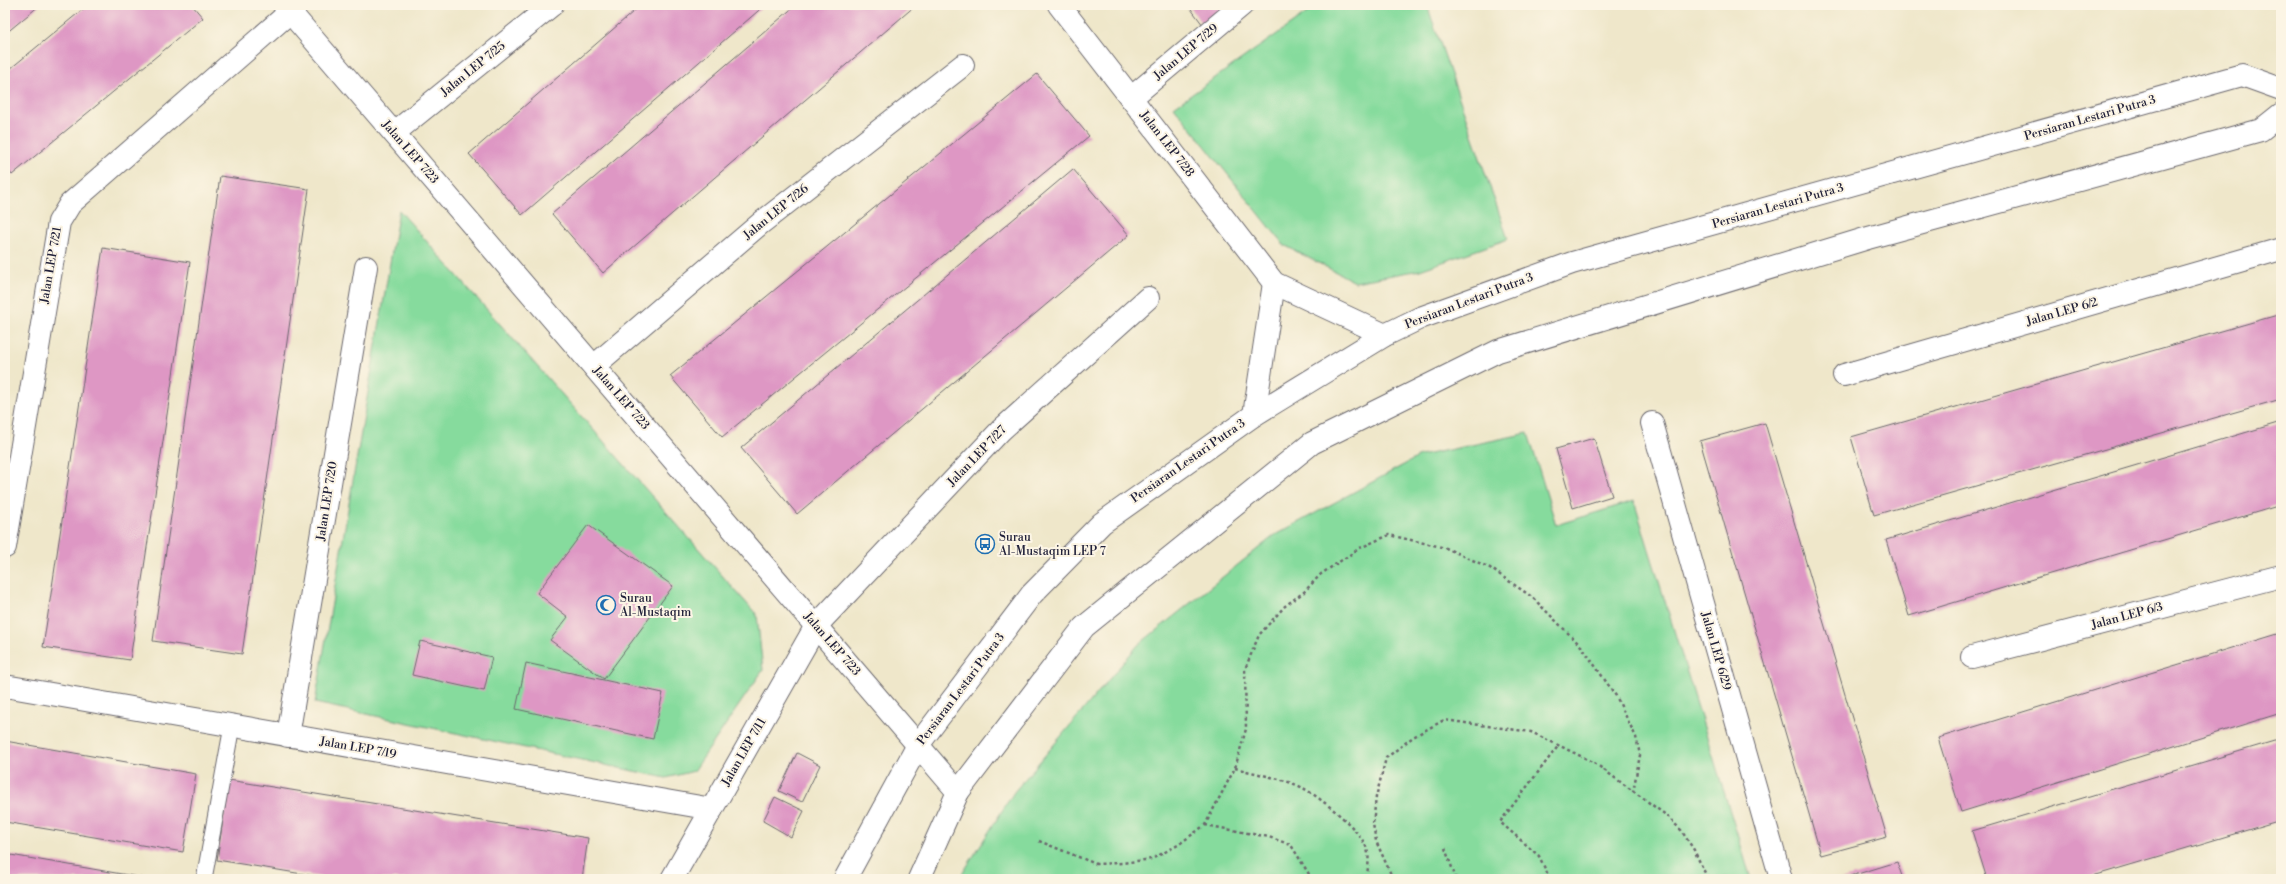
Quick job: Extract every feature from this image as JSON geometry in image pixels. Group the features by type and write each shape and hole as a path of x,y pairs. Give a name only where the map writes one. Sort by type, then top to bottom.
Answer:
{"street":[{"name":"Jalan LEP 7/25","path":"394,133 552,5"},
{"name":"Jalan LEP 7/28","path":"1059,5 1274,283"},
{"name":"Jalan LEP 7/29","path":"1131,98 1242,5"},
{"name":"Jalan LEP 7/23","path":"287,8 958,792"},
{"name":"Jalan LEP 7/21","path":"5,546 59,222 70,204 287,8"},
{"name":"Jalan LEP 7/26","path":"594,366 761,223 964,65"},
{"name":"Persiaran Lestari Putra 3","path":"845,879 918,745 1032,594 1102,523 1254,415 1385,335 1420,318 1572,263 2242,75 2281,89"},
{"path":"918,879 958,792 1084,627 1312,443 1498,351 1868,238 2261,130 2281,114"},
{"name":"Jalan LEP 6/2","path":"1844,374 2281,249"},
{"name":"Jalan LEP 7/20","path":"288,736 366,267"},
{"path":"1254,415 1274,283 1385,335"},
{"name":"Jalan LEP 7/27","path":"816,626 1001,430 1148,298"},
{"name":"Jalan LEP 6/29","path":"1652,423 1781,879"},
{"name":"Jalan LEP 6/3","path":"1972,657 2281,576"},
{"name":"Jalan LEP 7/11","path":"672,879 816,626"},
{"name":"Jalan LEP 7/19","path":"5,686 712,809"}],"lane":[{"path":"204,879 232,726"}],"path":[{"path":"1039,841 1096,864 1122,863 1152,859 1178,845 1205,825 1235,768 1246,729 1245,669 1259,635 1285,606 1304,592 1321,574 1360,548 1389,535 1446,548 1490,568 1532,597 1582,647 1616,696 1636,737 1640,755 1633,792"},
{"path":"1393,879 1376,841 1373,824 1376,797 1386,758 1428,728 1444,720 1531,732 1593,762 1666,815 1681,830 1694,850 1708,879"},
{"path":"1550,879 1539,856 1500,822 1559,745"},
{"path":"1235,768 1302,787 1327,804 1357,833 1366,848 1369,860 1366,879"},
{"path":"1205,825 1269,837 1291,845 1312,879"},
{"path":"1445,848 1456,879"}],"green space":[{"path":"1318,5 1427,5 1508,239 1420,270 1355,282 1284,245 1174,107"},
{"path":"399,210 757,615 763,670 694,771 666,778 315,703"},
{"path":"1528,433 1556,525 1634,501 1751,879 959,879 1014,792 1138,645 1275,535 1420,456"}],"building":[{"path":"5,5 40,5 5,34"},
{"path":"88,5 192,5 203,18 12,175 5,166 5,73"},
{"path":"641,5 765,5 522,215 469,154"},
{"path":"796,5 916,5 603,273 552,214"},
{"path":"1188,5 1228,5 1203,25"},
{"path":"1037,74 1089,136 722,437 670,376"},
{"path":"1073,169 1129,235 797,514 741,448"},
{"path":"220,176 309,189 242,654 153,641"},
{"path":"103,248 190,262 130,660 43,647"},
{"path":"2281,314 2281,399 1874,515 1851,437"},
{"path":"2281,422 2281,505 1909,616 1886,540"},
{"path":"1765,423 1887,837 1821,855 1700,441"},
{"path":"1594,438 1612,496 1573,508 1556,449"},
{"name":"Surau Al-Mustaqim","path":"588,525 673,586 604,679 550,640 568,617 537,593"},
{"path":"2281,633 2281,713 1961,812 1938,738"},
{"path":"420,641 492,657 484,691 412,675"},
{"path":"526,663 663,693 653,739 516,709"},
{"path":"2281,739 2281,820 2083,879 1987,879 1972,831"},
{"path":"5,741 196,774 183,852 5,822"},
{"path":"797,753 820,765 802,802 779,791"},
{"path":"229,780 588,838 582,879 333,879 217,860"},
{"path":"775,797 804,811 791,837 763,821"},
{"path":"5,854 145,878 145,879 5,879"},
{"path":"1897,862 1903,879 1841,879"}],"place":[{"name":"Surau Al-Mustaqim LEP 7","path":"985,544"},
{"name":"Surau Al-Mustaqim","path":"606,605"}]}
